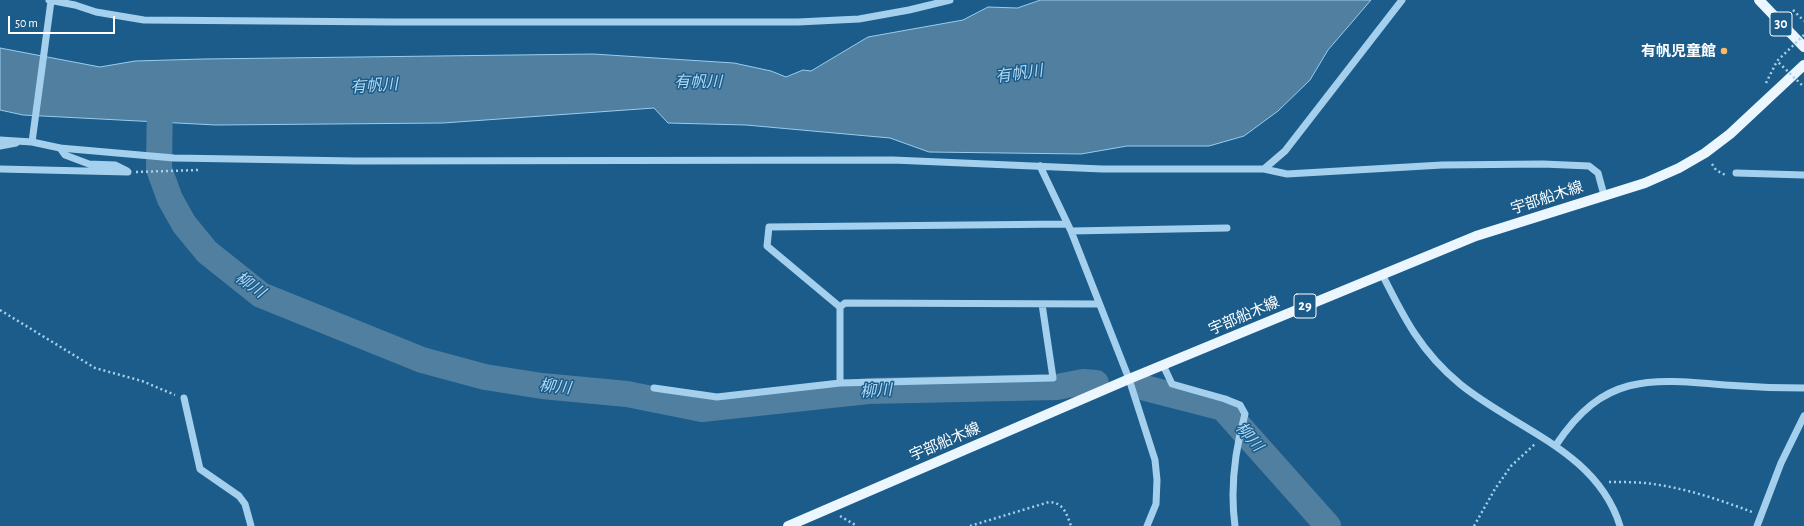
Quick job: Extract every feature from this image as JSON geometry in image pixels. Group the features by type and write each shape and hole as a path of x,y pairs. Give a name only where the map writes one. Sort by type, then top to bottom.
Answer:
{"main road":[{"name":"30","path":"1759,0 1804,47"},
{"name":"宇部船木線","path":"788,526 1129,379 1476,236 1659,177 1679,168 1730,134 1804,65"}],"street":[{"path":"32,142 50,3 76,3 96,12 144,20 394,22 798,22 859,19 910,10 950,0"},
{"path":"1264,169 1285,151 1402,0"},
{"path":"0,140 32,142 60,148 174,158 379,161 893,160 1102,169 1264,169 1287,174 1442,165 1544,164 1589,166 1598,173 1604,195"},
{"path":"0,146 22,141"},
{"path":"0,169 128,172 115,165 89,164 65,154 60,148"},
{"path":"1040,166 1069,228 1129,379 1155,460 1157,480 1156,504 1147,526"},
{"path":"1736,173 1804,175"},
{"path":"840,307 767,246 769,227 1227,228"},
{"path":"1382,274 1407,324 1431,356 1460,384 1495,408 1556,445 1589,474 1601,488 1620,526"},
{"path":"840,307 845,303 1099,304"},
{"path":"654,388 717,397 840,383 1053,378 1042,304"},
{"path":"840,307 840,383"},
{"path":"1163,365 1172,384 1212,394 1233,402 1240,405 1245,414 1240,434 1232,488 1235,526"},
{"path":"1556,445 1567,428 1589,406 1614,391 1628,386 1660,380 1747,387 1804,388"},
{"path":"184,398 200,469 239,496 245,504 251,526"},
{"path":"1758,526 1760,515 1781,463 1804,416"}],"path":[{"path":"1793,10 1803,20"},
{"path":"1766,82 1777,61 1804,35"},
{"path":"1777,61 1804,87"},
{"path":"1712,164 1722,174 1733,176 1736,173"},
{"path":"0,310 95,368 142,381 184,398"},
{"path":"1474,526 1495,489 1511,466 1536,443"},
{"path":"1609,482 1645,483 1678,488 1720,500 1760,515"},
{"path":"970,526 1049,502 1057,502 1062,507 1071,526"},
{"path":"827,509 857,526"}],"water":[{"name":"有帆川","path":"1041,0 1371,0 1328,50 1310,80 1278,111 1244,136 1209,146 1127,146 1081,154 929,152 890,138 746,125 668,123 654,108 443,123 216,125 23,115 0,110 0,48 100,67 135,61 203,59 593,54 734,63 771,71 786,77 803,70 811,71 868,37 963,20 988,7 1017,8"}],"waterway":[{"name":"柳川","path":"160,99 159,169 170,199 184,224 207,252 261,295 422,360 485,377 542,386 627,394 702,409 868,391 1057,387 1083,382 1096,383"},
{"name":"柳川","path":"1145,388 1223,408 1328,526"}],"place":[{"name":"有帆児童館","path":"1724,51"}]}
